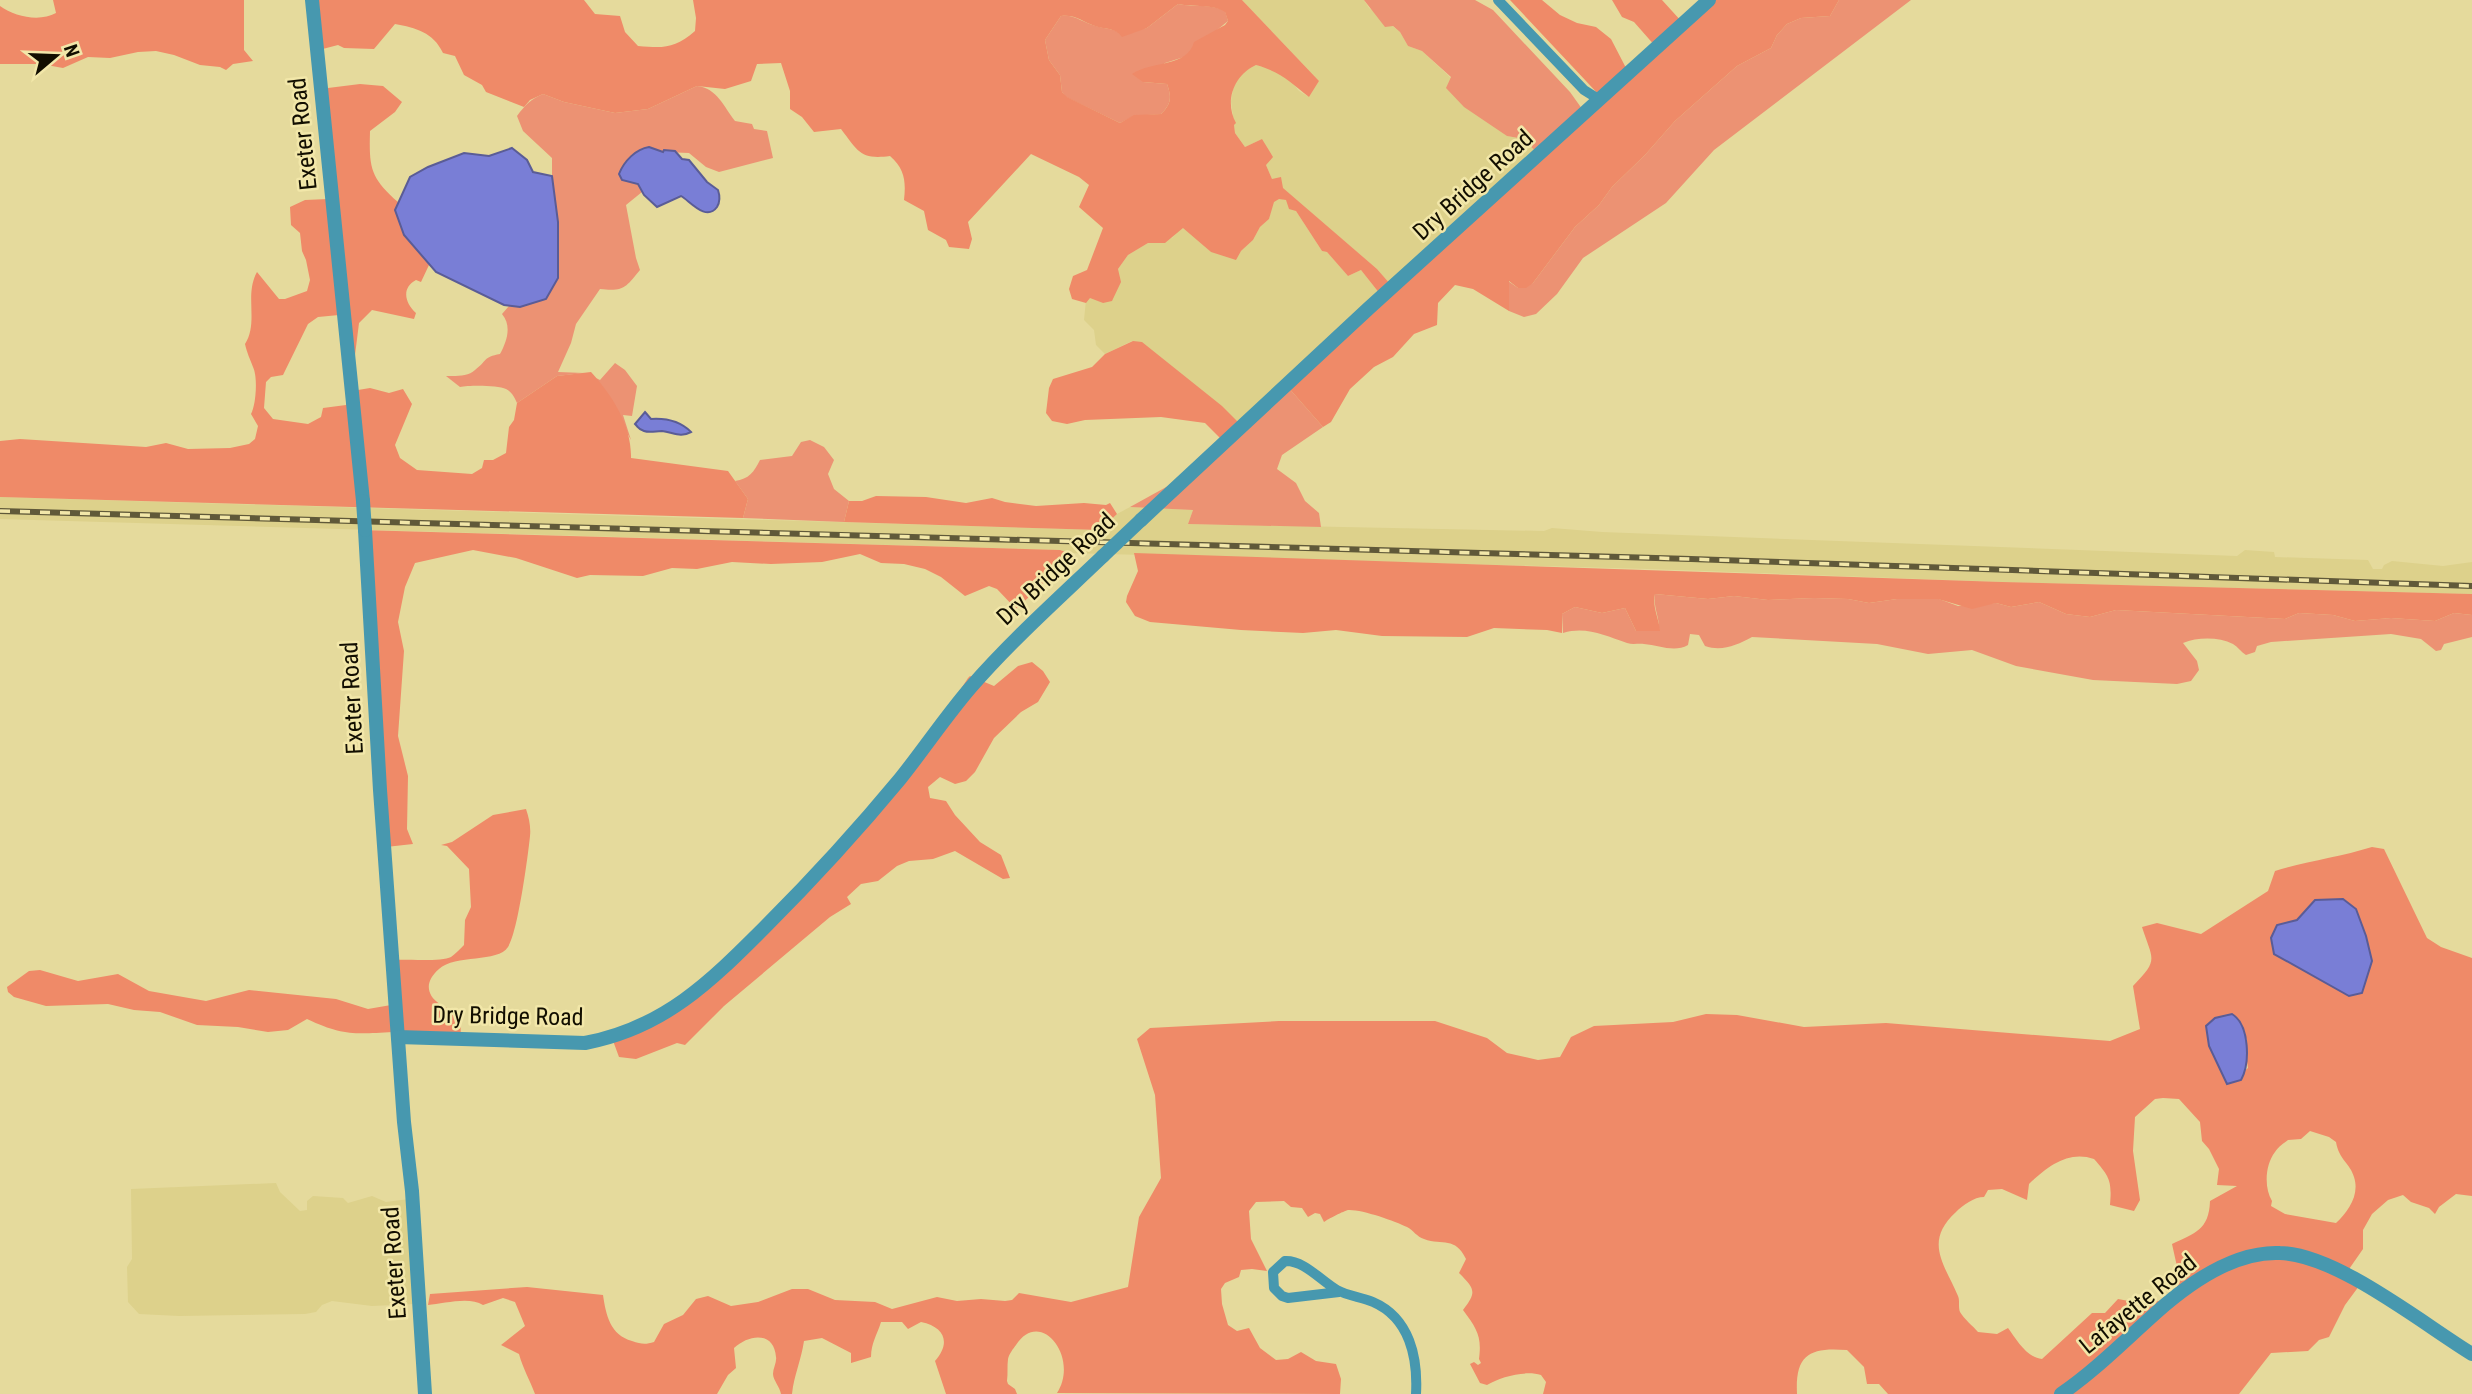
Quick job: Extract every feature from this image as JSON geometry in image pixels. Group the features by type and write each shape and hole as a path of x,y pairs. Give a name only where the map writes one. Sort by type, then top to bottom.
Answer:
{"street":[{"name":"Exeter Road","path":"312,0 363,501 380,790 412,1191 425,1394"},
{"path":"1498,0 1584,90 1600,100"},
{"name":"Dry Bridge Road","path":"398,1037 585,1043 636,1029 691,997 807,885 901,777 970,688 1005,649 1369,308 1709,0"},
{"name":"Lafayette Road","path":"2061,1394 2166,1305 2208,1274 2229,1263 2279,1252 2320,1261 2343,1273 2472,1354"},
{"path":"1339,1292 1282,1296 1274,1289 1273,1272 1280,1263 1297,1262 1339,1292 1372,1301 1395,1316 1413,1349 1417,1374 1416,1394"}],"shaded area":[{"path":"53,0 244,0 244,50 253,61 233,64 226,70 156,51 110,58 88,57 63,68 41,64 0,64 0,6 35,18 56,13"},
{"path":"309,0 584,0 595,14 620,16 625,32 638,46 655,47 675,44 695,31 693,0 1242,0 1319,81 1309,97 1272,71 1256,65 1248,69 1237,82 1231,98 1236,123 1235,133 1245,147 1262,139 1273,157 1266,165 1272,179 1281,177 1283,188 1377,269 1391,285 1601,97 1510,0 1542,0 1560,15 1577,23 1596,27 1611,39 1630,71 1656,47 1634,22 1622,17 1612,0 1662,0 1682,22 1709,0 1839,0 1830,16 1801,18 1787,24 1777,35 1771,48 1737,66 1675,121 1612,187 1599,205 1575,227 1533,283 1526,288 1518,288 1509,281 1509,311 1473,289 1455,285 1438,303 1437,325 1414,334 1393,357 1374,367 1350,389 1331,422 1323,427 1287,386 1380,294 1361,270 1348,276 1327,252 1322,251 1296,211 1289,209 1286,200 1279,199 1274,202 1269,219 1236,260 1211,252 1183,228 1165,243 1148,243 1128,255 1118,269 1121,282 1112,301 1103,303 1090,298 1086,303 1072,299 1069,289 1073,276 1087,270 1103,228 1079,207 1089,185 1079,177 1031,154 968,222 972,239 969,249 949,247 946,240 928,230 924,211 904,200 903,176 890,156 866,155 841,129 814,132 802,117 790,109 790,91 781,63 757,64 751,81 725,89 697,86 648,109 615,113 564,102 543,94 530,100 524,107 486,92 482,85 464,75 455,56 443,53 429,36 417,29 395,24 374,49 344,48 338,45 315,51","holes":["1178,4 1220,9 1225,12 1228,21 1194,42 1190,50 1177,60 1132,74 1143,82 1167,84 1170,100 1161,114 1134,115 1120,123 1062,92 1060,75 1049,60 1045,40 1061,16 1075,17 1113,30 1122,37 1147,28"]},
{"path":"1242,0 1364,0 1369,8 1400,32 1408,46 1422,51 1451,78 1507,136 1524,139 1538,154 1391,285 1377,269 1282,188 1276,179 1272,179 1266,165 1262,139 1245,147 1235,133 1231,101 1234,84 1244,71 1256,65 1271,69 1289,78 1299,91 1309,97 1319,81"},
{"path":"1364,0 1475,0 1493,10 1570,92 1585,113 1538,154 1524,139 1507,136 1464,107 1446,88 1451,77 1422,51 1408,46 1393,26 1385,27"},
{"path":"1839,0 1911,0 1714,150 1666,203 1583,258 1557,294 1536,314 1524,317 1509,311 1508,281 1518,288 1533,283 1575,227 1599,205 1612,187 1675,121 1737,66 1771,48 1777,35 1787,24 1801,18 1830,16"},
{"path":"1178,4 1220,9 1225,11 1228,21 1184,57 1165,63 1143,82 1167,84 1170,100 1161,114 1134,116 1120,123 1066,97 1062,92 1060,75 1049,60 1045,40 1061,16 1075,17 1091,25 1120,33 1147,28"},
{"path":"360,84 383,86 402,102 395,112 370,131 371,163 382,186 398,202 395,210 429,265 421,282 416,280 408,287 406,296 416,313 414,319 372,310 359,323 355,355 339,315 318,317 308,324 283,375 271,377 266,382 264,408 273,419 308,424 321,417 323,408 346,405 346,392 370,388 389,393 403,389 412,404 395,445 400,458 417,470 472,474 482,468 484,460 493,460 506,453 509,427 514,420 517,403 557,376 591,372 619,412 628,434 631,458 728,471 748,499 743,518 0,497 0,441 20,439 146,447 166,443 188,449 230,448 249,444 255,439 258,426 251,414 256,377 245,344 251,327 253,281 257,272 279,299 307,291 310,280 306,260 300,233 291,225 290,207 305,200 328,199 320,89"},
{"path":"697,86 715,94 735,121 752,124 754,129 767,131 773,158 719,172 706,167 689,153 663,152 638,184 642,192 626,205 640,270 620,289 600,289 576,324 558,372 584,373 557,376 517,403 512,393 506,389 460,387 446,376 469,374 488,358 500,354 507,334 507,323 502,314 509,306 520,307 552,176 552,158 523,131 517,116 523,109 543,94 564,102 615,113 648,109"},
{"path":"1279,198 1286,200 1296,211 1322,251 1327,252 1348,276 1361,270 1380,294 1241,427 1132,341 1105,354 1096,345 1094,330 1084,320 1086,300 1090,297 1103,303 1118,269 1128,255 1148,243 1172,238 1184,227 1211,252 1241,251 1269,219 1273,202"},
{"path":"1133,341 1142,342 1222,406 1240,424 1224,442 1205,423 1161,417 1085,420 1067,424 1052,421 1046,413 1049,388 1053,379 1092,367 1105,354"},
{"path":"615,363 625,370 637,386 632,416 623,415 631,440 596,378 600,380"},
{"path":"1287,386 1323,427 1282,455 1277,469 1296,483 1305,501 1319,513 1321,527 1188,524 1193,510 1130,507 1168,486"},
{"path":"810,440 824,447 834,460 828,474 834,489 849,501 844,522 743,518 748,499 735,481 750,474 760,460 792,456 801,442"},
{"path":"876,496 926,497 966,503 992,498 1036,506 1110,503 1117,514 1100,530 844,522 849,501 862,501"},
{"path":"0,497 1100,530 1117,514 1130,507 1193,510 1188,524 1544,531 1552,528 2237,556 2245,550 2274,552 2275,557 2368,560 2373,569 2382,569 2392,561 2443,566 2472,562 2472,594 2002,582 1069,553 1060,550 0,519"},
{"path":"360,530 1060,550 1069,553 1069,560 1016,609 997,589 989,586 965,596 941,577 925,569 904,564 881,563 860,554 822,562 732,562 697,569 672,568 643,576 590,575 577,578 516,558 473,550 415,563 405,587 398,622 404,651 398,736 408,776 407,829 413,844 386,847"},
{"path":"1134,553 2002,582 2472,594 2472,615 2454,613 2435,621 2391,618 2355,621 2333,615 2299,613 2285,619 2116,610 2090,617 2066,614 2039,602 2011,607 1996,603 1972,609 1938,599 1897,599 1869,603 1848,599 1768,600 1734,596 1708,599 1655,594 1654,603 1660,631 1636,631 1625,608 1602,613 1575,607 1562,614 1562,633 1494,628 1467,637 1382,636 1336,630 1303,633 1150,622 1135,616 1126,602 1138,571"},
{"path":"1655,594 1708,599 1734,596 1768,600 1848,599 1869,603 1897,599 1939,599 1958,606 1996,603 2011,607 2039,602 2066,614 2090,617 2116,610 2285,619 2299,613 2333,615 2355,621 2391,618 2435,621 2454,613 2472,615 2472,637 2444,644 2441,650 2436,651 2421,639 2391,634 2271,642 2257,646 2255,652 2246,655 2227,642 2215,639 2195,640 2183,643 2197,661 2199,670 2191,681 2177,684 2093,680 2016,666 1972,650 1928,654 1877,644 1752,637 1735,645 1717,648 1705,646 1699,635 1690,634 1688,645 1672,648 1629,644 1588,631 1563,633 1562,614 1575,607 1602,613 1625,608 1636,631 1659,631"},
{"path":"1032,662 1043,671 1050,682 1038,702 1021,712 994,738 975,772 966,781 955,784 940,777 928,787 930,798 946,801 980,842 1001,855 1010,878 1003,879 955,851 933,859 909,861 897,866 878,881 861,884 847,897 851,904 830,917 724,1006 685,1045 677,1043 636,1059 619,1057 612,1038 692,996 810,882 948,709 970,676 994,686 1018,666"},
{"path":"526,809 530,829 527,860 519,911 508,947 495,955 446,964 432,977 429,984 429,991 437,1002 460,1012 461,1038 410,1032 349,1033 307,1019 288,1030 268,1032 197,1025 160,1012 108,1004 46,1006 14,997 8,992 7,987 29,971 40,970 78,981 118,974 149,991 206,1001 249,990 336,999 368,1009 391,1005 393,960 446,959 464,945 465,920 471,907 469,869 447,846 441,845 452,842 493,815"},
{"path":"2372,847 2384,849 2427,938 2441,947 2472,958 2472,1196 2456,1194 2439,1207 2435,1214 2403,1195 2388,1200 2372,1214 2363,1230 2363,1249 2347,1272 2359,1286 2345,1305 2329,1337 2319,1340 2308,1351 2271,1353 2239,1394 1888,1394 1879,1384 1867,1384 1864,1367 1847,1350 1834,1349 1814,1352 1802,1362 1797,1394 1543,1394 1546,1382 1541,1375 1528,1373 1499,1379 1487,1385 1480,1383 1470,1364 1481,1363 1480,1344 1475,1328 1463,1310 1471,1299 1472,1291 1459,1273 1466,1259 1457,1247 1424,1239 1409,1228 1361,1211 1348,1210 1324,1222 1320,1214 1315,1213 1308,1217 1302,1208 1291,1207 1284,1201 1256,1202 1249,1211 1251,1239 1267,1271 1241,1270 1239,1277 1225,1283 1221,1289 1222,1304 1228,1325 1237,1331 1249,1328 1260,1348 1276,1360 1288,1359 1301,1352 1316,1361 1336,1364 1341,1379 1340,1394 1057,1393 1063,1379 1064,1365 1060,1352 1046,1334 1036,1331 1026,1335 1009,1357 1007,1381 1017,1394 946,1394 935,1361 943,1348 940,1332 921,1322 908,1329 902,1322 881,1322 871,1357 851,1363 851,1353 822,1338 804,1341 792,1394 781,1394 773,1376 776,1359 771,1343 766,1339 753,1338 734,1348 736,1368 728,1375 717,1394 535,1394 519,1354 501,1345 525,1326 515,1302 503,1298 483,1305 463,1301 428,1305 430,1294 527,1287 603,1295 614,1329 625,1338 645,1344 654,1342 664,1324 683,1315 696,1299 708,1296 731,1306 758,1302 792,1289 808,1289 835,1300 875,1302 892,1309 937,1297 957,1301 1005,1301 1012,1300 1019,1293 1071,1302 1128,1287 1139,1217 1161,1178 1155,1095 1137,1039 1150,1028 1279,1021 1435,1021 1487,1038 1507,1053 1538,1060 1560,1057 1571,1037 1594,1026 1673,1022 1706,1014 1737,1015 1804,1027 1886,1023 2110,1041 2140,1029 2133,986 2147,970 2151,959 2142,927 2157,923 2201,934 2268,891 2275,871","holes":["2315,900 2349,996 2275,954 2297,920","2215,1018 2247,1039 2245,1049 2248,1068 2227,1084 2209,1046 2206,1026","2155,1099 2179,1099 2200,1122 2202,1141 2219,1169 2217,1185 2237,1186 2210,1201 2204,1224 2188,1237 2172,1244 2178,1271 2176,1297 2145,1304 2118,1299 2105,1313 2092,1313 2042,1359 2027,1352 2008,1328 1997,1334 1978,1332 1960,1312 1959,1298 1940,1254 1941,1233 1946,1223 1965,1204 1984,1197 1988,1190 2002,1189 2027,1200 2029,1184 2051,1166 2075,1157 2094,1159 2104,1170 2111,1190 2110,1205 2134,1211 2140,1200 2133,1151 2135,1117","2310,1131 2329,1137 2336,1142 2352,1172 2354,1197 2345,1214 2336,1223 2285,1214 2271,1206 2267,1176 2269,1163 2278,1148 2288,1140 2301,1139"]},
{"path":"276,1183 280,1192 300,1211 307,1210 307,1201 313,1196 343,1198 348,1203 372,1196 386,1202 409,1199 415,1304 372,1306 332,1301 322,1305 316,1312 305,1314 179,1316 139,1314 128,1302 127,1267 132,1259 131,1189"}],"water":[{"path":"649,147 663,152 675,151 682,159 689,160 707,182 718,190 717,207 713,211 703,211 681,196 657,207 644,195 638,184 622,180 619,174 627,160"},
{"path":"512,148 527,160 533,172 552,176 558,222 558,278 546,299 520,307 504,305 436,272 404,235 395,210 410,177 428,167 464,153 489,156"},
{"path":"645,412 651,419 673,421 691,432 680,435 642,430 635,424"},
{"path":"2343,899 2356,909 2372,961 2362,993 2349,996 2274,954 2271,938 2277,925 2297,920 2315,900"},
{"path":"2232,1014 2238,1019 2245,1035 2247,1055 2241,1080 2227,1084 2209,1046 2206,1026 2215,1018"}],"railway":[{"path":"0,511 1691,559 2472,586"}]}
